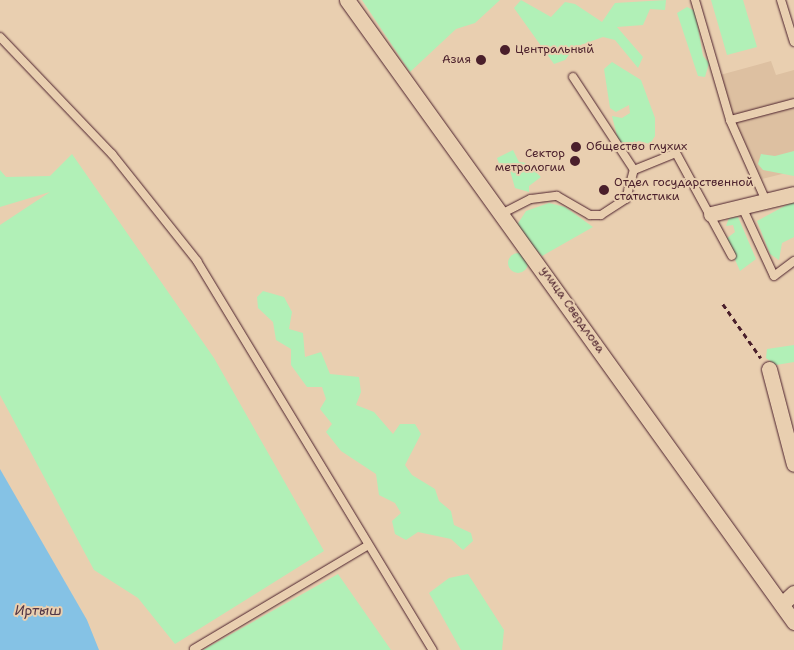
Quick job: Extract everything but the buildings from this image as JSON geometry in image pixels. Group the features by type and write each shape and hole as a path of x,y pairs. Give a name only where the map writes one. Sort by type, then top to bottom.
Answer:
{"street":[{"name":"улица Свердлова","path":"347,0 503,213 794,622"},
{"path":"711,214 794,194"},
{"path":"769,369 794,464"},
{"path":"782,604 794,593"}],"lane":[{"path":"695,0 730,120 766,201"},
{"path":"781,0 794,42"},
{"path":"0,37 112,154 197,261 366,546 433,650"},
{"path":"503,213 531,200 557,196 590,215 602,215 626,199 634,170 573,77"},
{"path":"730,120 794,103"},
{"path":"634,170 676,153 711,214 732,256"},
{"path":"742,206 774,276 794,261"},
{"path":"194,649 366,546"}],"path":[{"path":"723,304 769,369"}],"shaded area":[{"path":"771,61 776,75 794,70 794,171 762,179 731,113 720,75"}],"green space":[{"path":"362,0 500,0 475,23 456,29 410,72"},
{"path":"521,0 551,17 565,2 575,4 602,22 615,3 666,0 665,10 650,9 643,25 617,27 643,57 638,68 615,40 603,37 575,47 565,60 554,64 514,8"},
{"path":"711,0 743,0 757,47 727,55"},
{"path":"687,7 695,11 703,56 709,63 705,77 698,76 677,13"},
{"path":"612,62 641,80 655,118 655,136 650,144 639,141 624,146 618,140 612,116 622,118 630,113 629,105 616,112 610,108 604,69"},
{"path":"513,150 519,162 526,163 541,177 529,186 529,192 515,188 509,167 501,169 497,158"},
{"path":"794,151 794,176 763,170 758,164 761,154 775,156"},
{"path":"72,154 214,358 324,551 175,644 138,598 94,570 0,395 0,225 50,192 0,207 0,170 6,177 50,176"},
{"path":"794,201 794,237 782,243 779,260 770,254 757,221"},
{"path":"549,203 565,207 593,227 542,256 515,228 526,211"},
{"path":"738,217 756,259 740,271 726,239 735,232 733,225 726,226 729,218"},
{"path":"518,253 525,256 528,263 525,270 518,273 511,270 508,263 511,256"},
{"path":"263,291 284,297 292,312 289,329 303,333 305,357 321,352 330,374 359,377 361,392 356,405 374,412 393,434 400,424 415,424 421,434 405,465 412,475 435,489 439,501 451,511 454,525 471,533 473,541 463,550 451,539 418,532 406,540 395,534 392,521 401,513 395,503 379,495 376,474 341,451 326,432 332,424 320,409 326,399 322,387 307,387 291,365 291,349 276,340 273,322 258,308 257,297"},
{"path":"794,345 794,362 776,365 766,358 767,349"},
{"path":"338,574 391,650 203,650"},
{"path":"468,574 504,630 502,650 461,650 429,593 449,578"}],"water":[{"name":"Иртыш","path":"0,469 87,620 99,650 0,650"}],"place":[{"name":"Центральный","path":"505,50"},
{"name":"Азия","path":"481,60"},
{"name":"Общество глухих","path":"576,147"},
{"name":"Сектор метрологии","path":"575,161"},
{"name":"Отдел государственной статистики","path":"604,190"}]}
